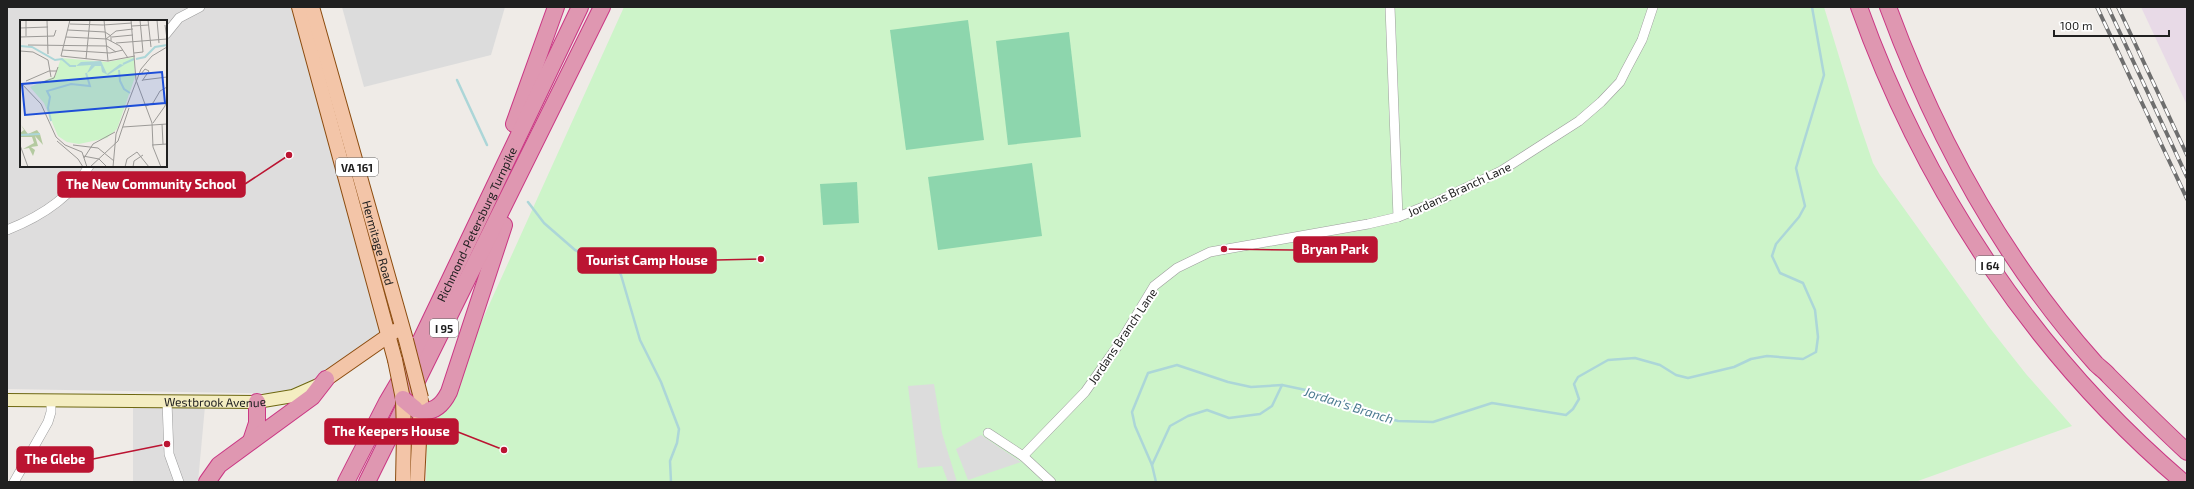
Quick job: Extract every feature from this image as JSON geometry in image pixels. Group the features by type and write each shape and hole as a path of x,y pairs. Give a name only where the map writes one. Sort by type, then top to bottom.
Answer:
{"highway":[{"path":"482,212 556,7"},
{"name":"Richmond-Petersburg Turnpike","path":"346,482 387,402 410,363 580,7"},
{"name":"Richmond-Petersburg Turnpike","path":"367,482 602,7"},
{"name":"I 64","path":"1859,7 1888,82 1921,152 1954,209 2004,286 2073,373 2140,444 2183,482"},
{"name":"I 64","path":"1888,7 1908,60 1958,166 2013,258 2071,335 2097,365 2187,452"},
{"path":"415,404 432,410 441,405 452,384 520,173"},
{"path":"207,482 219,464 312,397 326,380"},
{"path":"251,441 257,423 257,402"},
{"path":"341,482 362,450"}],"main road":[{"name":"Hermitage Road","path":"299,7 389,335 394,360 415,404 404,433 403,482"},
{"name":"Hermitage Road","path":"312,7 404,333 415,404 417,482"},
{"name":"Westbrook Avenue","path":"326,380 389,335 404,333"}],"street":[{"path":"167,33 179,18 200,7"},
{"path":"1390,7 1398,217"},
{"name":"Jordans Branch Lane","path":"1023,456 1085,392 1118,344 1154,286 1177,268 1210,252 1368,224 1398,217 1436,202 1501,171 1578,121 1601,102 1620,82 1642,40 1653,7"},
{"path":"7,230 47,211 66,196 79,182 88,167"},
{"name":"Westbrook Avenue","path":"7,400 257,402 298,395 326,380"},
{"path":"14,482 48,422 51,412 51,401"},
{"path":"167,402 169,454 176,468 179,482"},
{"path":"988,433 1023,456 1051,482"}],"shaded area":[{"path":"7,7 312,7 402,327 301,394 7,389"},
{"path":"342,7 505,7 491,55 364,87"},
{"path":"2141,7 2187,7 2187,105"},
{"path":"934,384 942,433 957,482 948,482 942,466 918,468 908,386"},
{"path":"133,406 205,406 198,482 133,482"},
{"path":"981,435 1021,462 968,480 956,449"}],"green space":[{"path":"624,7 1824,7 1858,119 1873,163 1880,175 1989,327 2026,374 2072,426 1915,482 426,482 427,442"},
{"path":"968,20 984,140 906,150 890,30"},
{"path":"1069,32 1081,137 1008,145 996,41"},
{"path":"1032,163 1042,236 938,250 928,177"},
{"path":"857,182 859,223 823,225 820,184"}],"waterway":[{"name":"Jordan's Branch","path":"1156,482 1152,465 1135,426 1132,412 1148,373 1177,365 1228,382 1251,387 1282,385 1320,393 1365,412 1398,421 1433,422 1492,403 1566,415 1573,409 1579,399 1574,384 1578,377 1608,360 1635,358 1660,365 1676,375 1688,378 1734,367 1751,359 1767,356 1803,359 1816,352 1818,337 1815,310 1803,283 1780,273 1772,256 1776,244 1799,217 1805,206 1796,168 1824,75 1812,7"},
{"path":"457,80 487,145"},
{"path":"528,202 544,223 575,250 617,269 621,275 640,340 661,382 679,429 677,443 670,461 671,482"},
{"path":"1152,465 1170,426 1188,416 1207,410 1229,418 1260,414 1272,406 1282,385"}],"railway":[{"path":"2097,7 2187,199"},
{"path":"2108,7 2187,177"},
{"path":"2118,7 2187,155"}],"place":[{"name":"The New Community School","path":"289,155"},
{"name":"Bryan Park","path":"1224,249"},
{"name":"Tourist Camp House","path":"761,259"},
{"name":"The Glebe","path":"167,444"},
{"name":"The Keepers House","path":"504,450"}]}
